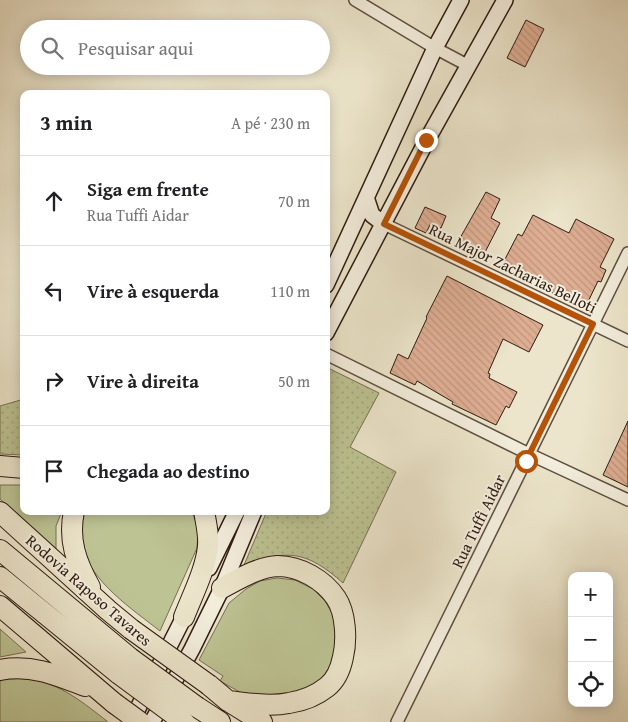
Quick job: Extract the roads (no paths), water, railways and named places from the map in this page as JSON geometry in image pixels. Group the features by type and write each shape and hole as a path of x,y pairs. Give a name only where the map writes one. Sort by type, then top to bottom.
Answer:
{"highway":[{"path":"0,466 20,468"},
{"name":"Rodovia Raposo Tavares","path":"0,512 131,629 209,685 228,702 262,722"},
{"path":"74,515 71,539 77,563 91,588 108,610"},
{"path":"184,617 208,547 208,531 205,515"},
{"name":"Rodovia Raposo Tavares","path":"0,550 125,666"},
{"path":"222,588 256,571 278,566 302,570 322,582 337,599 344,622 346,646 340,668 329,686 312,696 289,704 260,705 228,702"},
{"name":"Rodovia Raposo Tavares","path":"0,577 190,714 220,722"},
{"path":"0,606 107,698 140,722"},
{"path":"0,670 18,668 37,669 107,698"}],"main road":[{"path":"330,277 367,200 435,48 461,0"},
{"path":"330,325 426,140 505,0"},
{"path":"367,200 372,215 384,224"},
{"path":"131,722 235,515"},
{"path":"152,722 192,649 222,588 252,515"}],"street":[{"path":"355,0 469,66"},
{"name":"Rua Major Zacharias Belloti","path":"384,224 628,341"},
{"name":"Rua Tuffi Aidar","path":"397,722 628,253"},
{"path":"330,356 529,454 628,500"}]}
